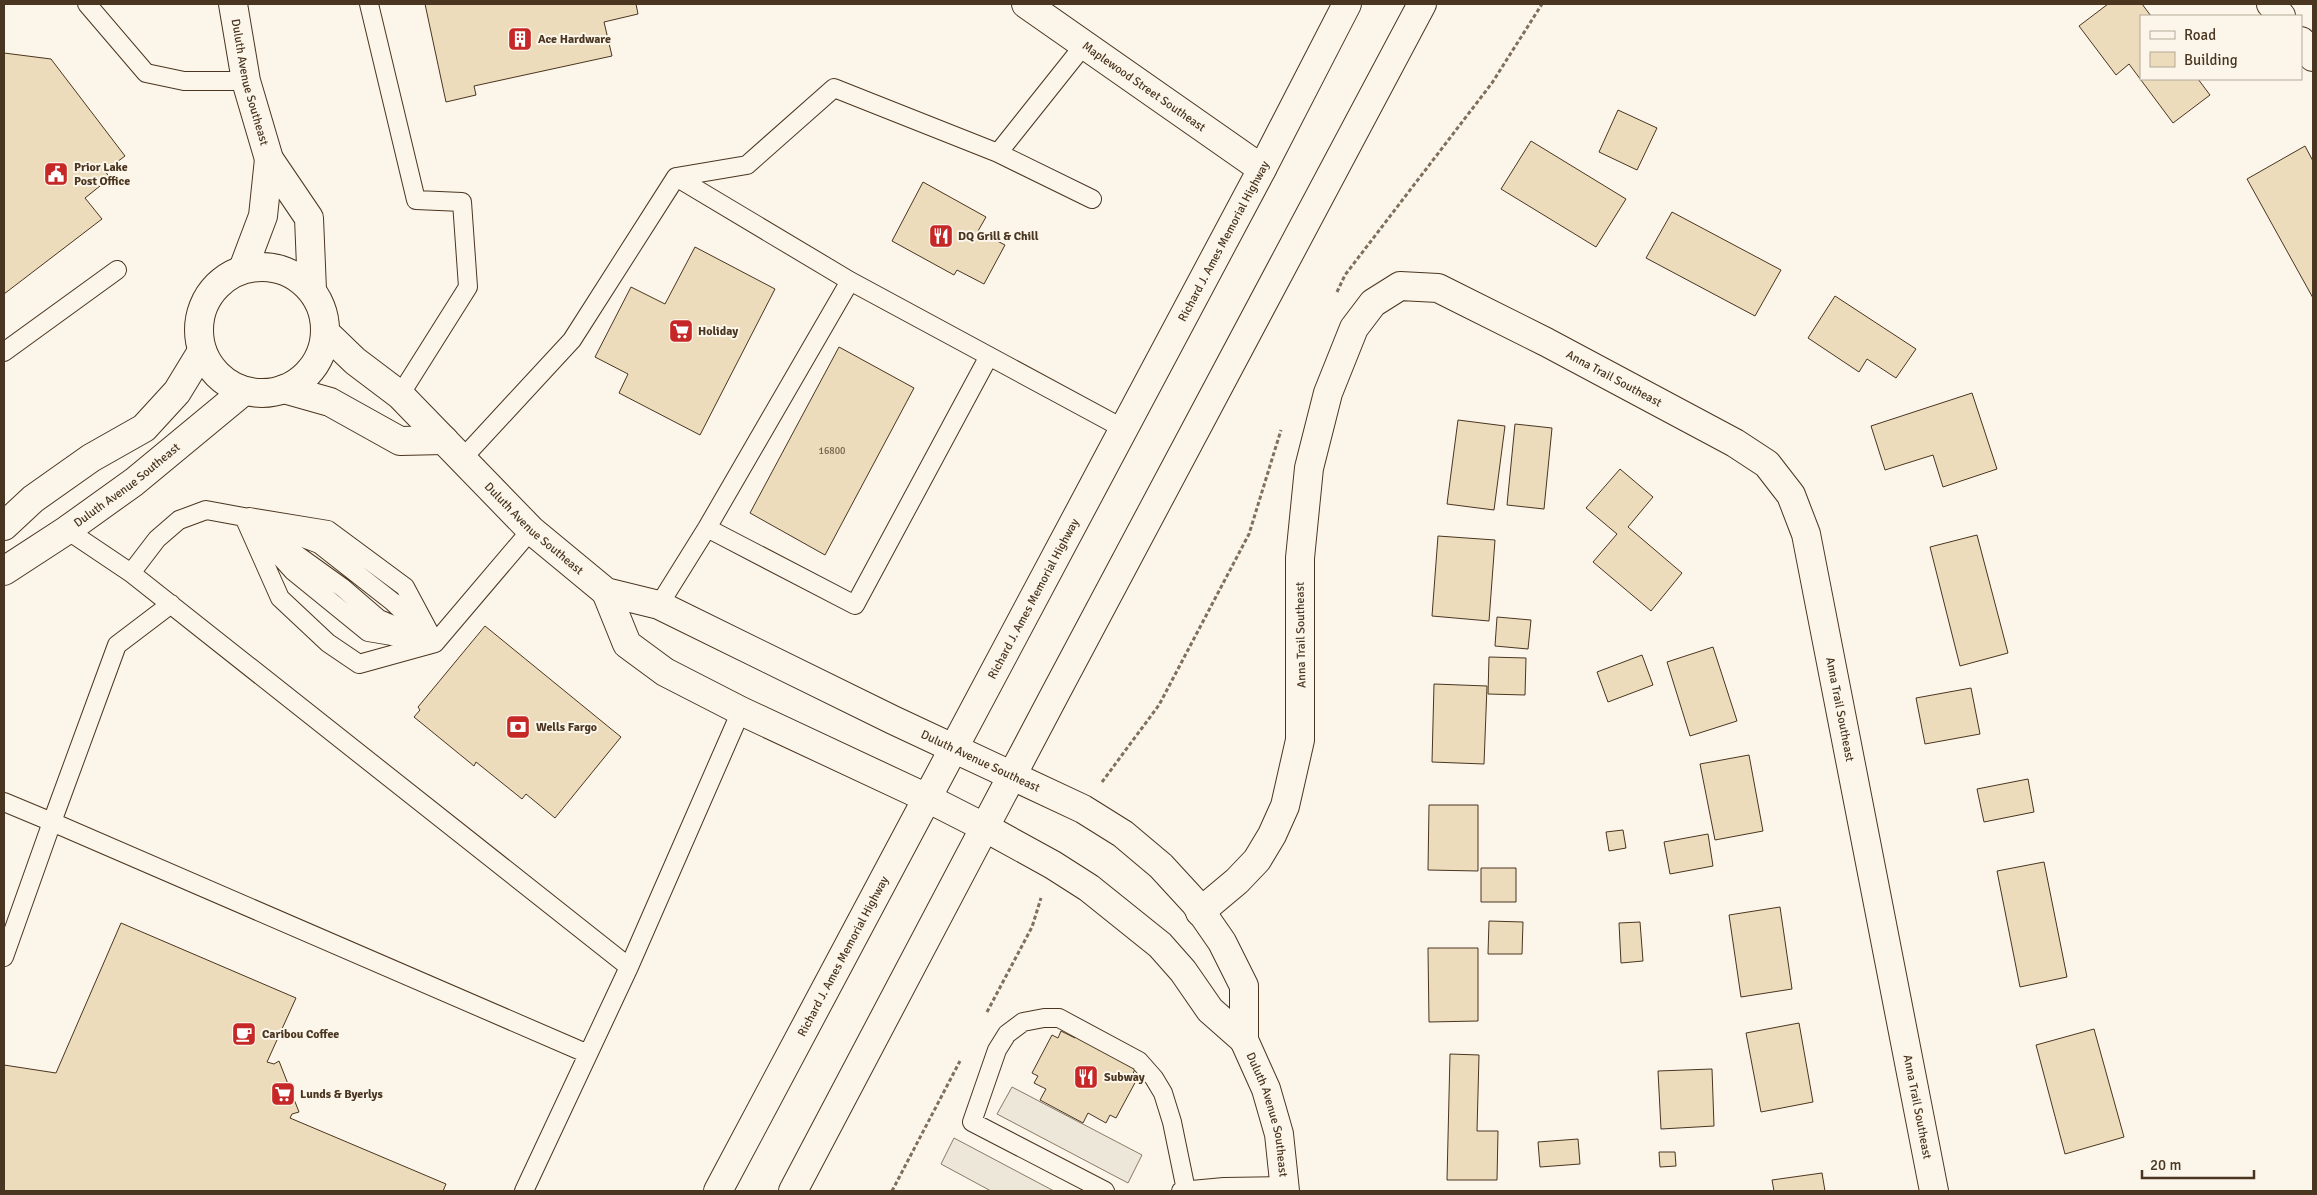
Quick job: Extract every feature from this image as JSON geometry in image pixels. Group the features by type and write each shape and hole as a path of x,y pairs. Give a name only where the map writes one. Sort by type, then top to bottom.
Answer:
{"street":[{"name":"Duluth Avenue Southeast","path":"233,4 246,82 269,159 309,218 312,290"},
{"name":"Maplewood Street Southeast","path":"1026,4 1262,169"},
{"name":"Richard J. Ames Memorial Highway","path":"718,1191 1262,169 1347,4"},
{"path":"793,1191 984,827 1422,4"},
{"path":"2271,4 2280,15"},
{"path":"2302,42 2313,57"},
{"name":"Duluth Avenue Southeast","path":"243,269 263,216 269,159"},
{"path":"262,266 281,269 298,277 312,290 325,318 326,333 322,351 313,367 300,380 284,389 264,394 244,391 226,382 212,368 202,351 198,331 202,311 208,299 224,279 243,269 262,266"},
{"name":"Anna Trail Southeast","path":"1200,912 1237,881 1257,860 1272,835 1285,806 1294,773 1301,731 1300,558 1308,468 1328,393 1354,328 1373,303 1400,286 1438,288 1546,342 1735,443 1767,464 1790,495 1806,534 1934,1191"},
{"name":"Duluth Avenue Southeast","path":"326,333 355,361 400,395 531,530 606,592 659,605 699,626 1082,809 1123,834 1161,866 1200,912 1222,942 1244,986 1244,1040 1266,1089 1279,1134 1285,1188"},
{"path":"4,526 40,494 91,458 144,428 177,392 202,351"},
{"path":"284,389 330,402 400,441 453,450"},
{"name":"Duluth Avenue Southeast","path":"4,571 67,530 134,482 244,391"},
{"name":"Duluth Avenue Southeast","path":"606,592 627,644 665,672 741,711 928,798 1053,865 1088,888 1160,945 1183,971 1210,1010 1244,1040"}],"lane":[{"path":"88,4 146,73 184,81 246,82"},
{"path":"369,4 416,200 462,202 468,287 400,395"},
{"path":"998,153 1084,46"},
{"path":"453,450 572,340 676,177 747,165 834,88 998,153 1092,199"},
{"path":"676,177 850,281 1124,429"},
{"path":"4,352 117,270"},
{"path":"659,605 707,528 850,281"},
{"path":"707,528 855,605 989,356"},
{"path":"131,573 157,539 179,520 206,510 328,530 405,587 435,643"},
{"path":"244,517 343,588 379,619 435,643"},
{"path":"244,517 280,598 328,643 360,664 435,643 531,530"},
{"path":"67,530 131,573 171,604 629,967"},
{"path":"4,958 117,645 171,604"},
{"path":"524,1191 629,967 741,711"},
{"path":"4,802 588,1054"},
{"path":"1105,1191 972,1122 990,1068 1007,1034 1023,1022 1044,1018 1059,1018 1140,1061 1164,1092 1172,1122 1183,1191 1285,1188"}],"path":[{"path":"1332,300 1345,275 1492,83 1542,4"},
{"path":"1082,809 1159,704 1249,534 1283,423"},
{"path":"986,1012 1032,927 1053,865"},
{"path":"892,1191 964,1055"}],"shaded area":[{"path":"1012,1087 1142,1155 1128,1183 997,1114"},
{"path":"954,1138 1054,1191 991,1191 941,1164"}],"building":[{"name":"Ace Hardware","path":"425,4 636,4 638,14 604,22 612,56 474,86 476,95 446,102"},
{"path":"2108,4 2142,4 2150,15 2140,15 2140,79 2129,64 2116,75 2079,26"},
{"name":"Prior Lake Post Office","path":"4,53 51,59 125,156 105,171 110,178 85,198 102,219 4,294"},
{"path":"2141,80 2199,80 2210,95 2173,123"},
{"path":"1618,110 1657,128 1637,170 1599,152"},
{"path":"1531,141 1626,199 1596,247 1501,189"},
{"path":"2305,146 2313,161 2313,298 2247,179"},
{"name":"DQ Grill & Chill","path":"923,182 986,217 978,231 1005,245 984,284 957,270 954,275 892,241"},
{"path":"1672,212 1781,270 1755,316 1646,258"},
{"name":"Holiday","path":"695,247 775,289 700,435 619,393 628,374 595,357 631,287 665,304"},
{"path":"1835,296 1916,349 1896,378 1867,359 1859,372 1808,338"},
{"path":"839,347 914,388 825,555 750,513"},
{"path":"1972,393 1997,469 1943,487 1933,455 1885,470 1871,426"},
{"path":"1458,420 1505,426 1494,510 1447,504"},
{"path":"1515,424 1552,428 1544,509 1507,505"},
{"path":"1620,469 1653,497 1628,527 1682,573 1651,611 1593,562 1617,534 1586,508"},
{"path":"1977,535 2008,653 1960,666 1930,547"},
{"path":"1438,536 1495,540 1489,621 1432,616"},
{"path":"1497,617 1531,620 1528,649 1495,646"},
{"name":"Wells Fargo","path":"485,626 621,737 555,818 526,794 522,799 476,762 474,766 414,717 420,710 418,707"},
{"path":"1713,647 1737,721 1690,736 1667,662"},
{"path":"1642,655 1653,685 1608,702 1597,672"},
{"path":"1489,657 1526,658 1525,695 1488,694"},
{"path":"1434,684 1487,686 1484,764 1432,762"},
{"path":"1971,688 1980,734 1925,744 1916,698"},
{"path":"1749,755 1763,831 1715,840 1700,764"},
{"path":"2028,779 2034,812 1984,822 1977,789"},
{"path":"1429,805 1478,805 1478,871 1428,870"},
{"path":"1623,830 1626,848 1609,851 1606,832"},
{"path":"1708,834 1713,866 1670,874 1664,842"},
{"path":"2044,862 2067,977 2020,987 1997,871"},
{"path":"1481,868 1516,868 1516,902 1481,902"},
{"path":"1780,907 1792,989 1741,997 1729,915"},
{"path":"1489,921 1523,922 1522,954 1488,954"},
{"path":"1640,922 1643,961 1621,963 1619,923"},
{"path":"121,923 296,998 267,1062 274,1064 279,1061 299,1112 292,1114 290,1118 446,1184 443,1191 4,1191 4,1065 56,1073"},
{"path":"1428,948 1478,948 1478,1021 1429,1022"},
{"path":"1799,1023 1813,1102 1761,1112 1746,1033"},
{"path":"2094,1029 2124,1137 2065,1154 2036,1045"},
{"name":"Subway","path":"1061,1031 1075,1038 1076,1035 1135,1069 1132,1076 1137,1079 1116,1118 1110,1115 1106,1123 1088,1113 1083,1123 1040,1100 1046,1089 1034,1083 1038,1076 1032,1073 1052,1035 1058,1038"},
{"path":"1450,1054 1479,1055 1477,1131 1498,1131 1497,1180 1447,1180"},
{"path":"1712,1069 1714,1126 1661,1129 1658,1071"},
{"path":"1578,1139 1580,1164 1540,1167 1538,1142"},
{"path":"1659,1152 1675,1152 1676,1166 1660,1167"},
{"path":"1822,1173 1825,1191 1774,1191 1772,1180"}],"place":[{"name":"Ace Hardware","path":"520,39"},
{"name":"Prior Lake Post Office","path":"56,174"},
{"name":"DQ Grill & Chill","path":"941,236"},
{"name":"Holiday","path":"681,331"},
{"name":"Wells Fargo","path":"518,727"},
{"name":"Caribou Coffee","path":"244,1034"},
{"name":"Subway","path":"1086,1077"},
{"name":"Lunds & Byerlys","path":"283,1094"}]}
